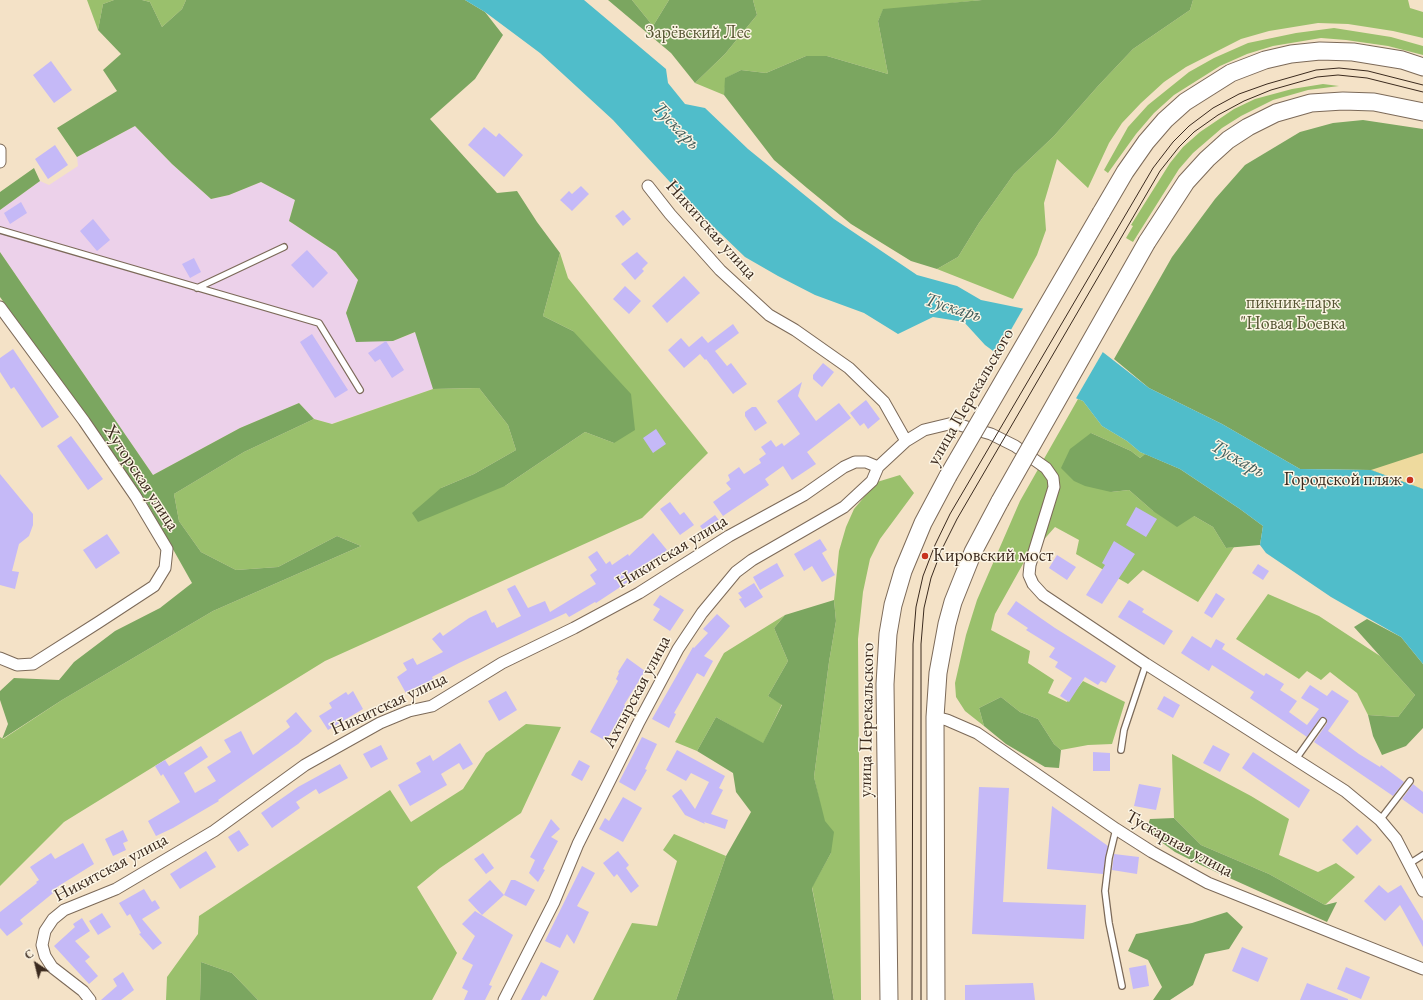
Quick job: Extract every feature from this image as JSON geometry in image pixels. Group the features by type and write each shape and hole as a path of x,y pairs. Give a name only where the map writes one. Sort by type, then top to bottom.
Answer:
{"main road":[{"name":"улица Перекальского","path":"890,1000 885,684 888,634 893,605 903,571 923,523 948,476 1133,160 1165,120 1185,102 1231,73 1265,60 1291,54 1320,51 1353,52 1402,60 1423,67"},
{"path":"936,1000 935,717 938,673 947,624 953,602 973,552 1000,501 1147,242 1186,182 1207,159 1228,140 1248,127 1276,113 1311,103 1343,101 1374,102 1423,112"}],"street":[{"path":"0,150 0,162"},
{"name":"Никитская улица","path":"648,186 670,214 720,270 769,315 795,330 849,368 884,402 906,441"},
{"name":"Хуторская улица","path":"0,307 84,421 136,497 167,550 165,568 154,586 99,622 33,664 17,665 0,658"},
{"path":"878,467 906,441 924,430 953,423 997,437 1015,446 1046,468 1053,478 1054,487 1030,566 1029,575 1033,584 1043,594 1146,664 1346,791 1380,820 1396,839 1423,890"},
{"name":"Никитская улица","path":"90,1000 83,991 52,967 45,956 42,945 45,931 53,919 64,910 116,889 207,835 306,765 380,723 409,711 432,706 502,663 574,628 639,593 729,536 804,494 844,467 855,462 866,462 878,467"},
{"name":"Ахтырская улица","path":"504,1000 554,902 578,844 638,724 678,649 702,613 720,589 736,572 752,560 844,507 872,482 878,467"},
{"name":"Тускарная улица","path":"935,717 947,720 977,733 1116,829 1152,852 1208,883 1423,969"}],"lane":[{"path":"0,230 319,323 360,390"},
{"path":"197,288 284,247"},
{"path":"1121,750 1124,730 1146,664"},
{"path":"1296,759 1323,721"},
{"path":"1380,820 1410,781"},
{"path":"1116,829 1109,858 1105,891 1109,923 1122,986"},
{"path":"1409,864 1423,855"}],"shaded area":[{"path":"135,126 172,164 211,199 229,195 261,182 295,200 289,221 336,252 358,280 346,313 393,341 416,332 433,389 331,424 314,419 299,403 240,428 153,475 0,252 0,210 40,181 49,185 78,166 77,157"}],"green space":[{"path":"87,0 114,0 103,4 98,30"},
{"path":"114,0 142,0 150,2 162,27 182,9 186,0 465,0 485,12 503,35 475,79 430,119 497,193 517,191 537,222 560,253 543,316 573,331 631,394 635,430 614,443 585,432 505,486 418,522 412,513 441,488 474,474 516,450 508,425 479,388 433,389 415,332 393,341 356,342 346,313 358,280 336,252 289,221 295,200 261,182 229,195 211,199 172,164 135,126 77,157 57,128 117,91 103,70 121,54 98,30 103,4"},
{"path":"142,0 186,0 182,9 162,27 150,2"},
{"name":"Зарёвский Лес","path":"608,0 632,0 653,26 669,0 753,0 757,15 725,54 695,83 671,53"},
{"path":"632,0 669,0 653,26"},
{"path":"753,0 982,0 883,10 878,21 888,74 827,56 806,56 766,73 741,70 726,78 724,95 695,83 725,54 757,15"},
{"path":"982,0 1193,0 1190,10 1133,49 1054,136 1014,174 979,223 958,257 937,269 911,261 851,224 774,160 724,95 725,78 741,70 766,73 806,56 827,56 888,74 878,21 883,9"},
{"path":"1193,0 1408,0 1410,8 1423,12 1423,38 1393,31 1348,24 1318,23 1269,31 1241,39 1186,67 1164,82 1141,103 1122,123 1109,143 1088,188 1057,159 1044,203 1046,230 1037,255 1013,299 937,269 958,257 979,223 1014,174 1054,136 1133,49 1190,10"},
{"path":"1334,28 1391,37 1423,46 1423,55 1388,46 1321,38 1273,46 1247,54 1220,66 1174,95 1154,113 1136,134 1108,173 1104,170 1128,127 1148,105 1189,72 1214,58 1248,43 1296,33"},
{"path":"1323,84 1339,86 1308,90 1273,100 1241,116 1222,128 1193,153 1179,169 1133,242 1126,238 1133,226 1131,225 1170,163 1183,147 1200,132 1234,109 1255,99 1292,89"},
{"name":"пикник-парк \"Новая Боевка","path":"1363,120 1423,129 1423,489 1371,470 1300,469 1222,424 1149,388 1114,359 1172,257 1215,199 1245,165 1300,132 1333,123"},
{"path":"34,168 40,181 0,210 0,192"},
{"path":"0,252 153,475 240,428 299,403 314,419 244,452 174,494 179,521 201,552 236,570 278,567 337,536 361,546 213,611 62,700 2,739 8,724 0,700 0,691 14,678 59,680 74,662 115,631 160,608 192,583 147,503 0,297"},
{"path":"560,253 568,278 708,453 642,518 325,661 64,822 0,886 0,737 3,739 62,700 213,611 361,546 337,536 278,567 236,570 201,552 179,521 174,494 244,452 314,419 332,424 433,389 479,388 508,425 516,450 474,474 441,488 505,486 585,432 614,443 573,331 543,316"},
{"path":"1078,399 1083,401 1102,426 1145,454 1140,458 1131,451 1091,433 1111,492 1129,490 1153,511 1194,516 1213,527 1226,548 1234,547 1198,602 1143,570 1128,584 1076,554 1079,540 1055,527 1024,562 995,614 991,630 1030,651 1028,663 1054,680 1048,693 1067,702 1083,681 1125,702 1112,744 1088,745 1061,750 1054,744 1038,719 1020,712 1001,697 979,708 984,726 965,711 956,697 955,683 966,635 977,600 1020,501"},
{"path":"1091,433 1131,451 1140,458 1145,454 1180,469 1263,526 1260,545 1226,548 1213,527 1194,516 1177,527 1153,511 1129,490 1111,492 1085,486 1074,481 1061,468 1070,449"},
{"path":"900,475 914,493 880,539 870,559 863,592 858,639 861,1000 834,1000 812,887 831,853 814,777 829,662 836,621 834,600 839,551 846,527 854,509 877,482"},
{"path":"1268,594 1319,616 1380,656 1415,695 1398,717 1368,715 1357,693 1330,672 1321,680 1307,671 1299,679 1236,639"},
{"path":"834,600 836,621 829,662 814,777 825,821 834,832 831,853 812,888 834,1000 676,1000 726,856 751,812 736,792 733,773 697,751 716,717 763,743 782,705 768,696 788,661 774,628 785,615"},
{"path":"785,615 774,628 788,661 768,696 782,704 763,744 716,717 697,751 675,742 724,653"},
{"path":"1367,619 1401,637 1423,664 1423,728 1406,746 1382,755 1373,736 1368,715 1398,717 1415,695 1354,627"},
{"path":"1001,697 1020,712 1038,719 1054,744 1061,750 1059,768 1045,767 1006,744 984,726 979,708"},
{"path":"526,724 561,727 521,813 440,868 417,887 457,953 432,1000 258,1000 232,973 201,962 200,1000 166,1000 167,977 198,934 199,916 390,790 411,822 463,789 486,753"},
{"path":"1172,754 1251,796 1289,819 1279,855 1318,872 1336,863 1355,877 1325,905 1269,874 1201,845 1174,818"},
{"path":"1174,818 1201,845 1269,874 1325,905 1337,902 1327,922 1175,852 1146,831 1150,819"},
{"path":"674,834 726,856 676,1000 593,1000 632,923 657,926 677,861 663,850"},
{"path":"1227,912 1243,927 1229,949 1205,954 1193,985 1170,1000 1153,1000 1162,987 1148,960 1128,951 1136,934 1192,923"},
{"path":"201,962 232,973 258,1000 200,1000"}],"sand":[{"name":"Городской пляж","path":"1423,453 1423,489 1371,470"}],"water":[{"name":"Тускарь","path":"465,0 584,0 666,69 668,83 685,104 705,108 748,149 834,219 917,275 957,286 981,300 1030,310 1077,332 1149,388 1222,424 1300,469 1371,470 1423,489 1423,664 1401,637 1331,597 1266,553 1260,545 1263,526 1180,469 1140,452 1127,441 1102,426 1083,401 1035,382 985,345 964,322 933,317 898,334 864,313 815,295 745,257 692,206 613,120 540,53 485,12"}],"pier":[{"path":"1024,307 1078,330 1104,350 1075,400 1034,384 996,356"}],"building":[{"path":"51,61 72,90 54,103 33,75"},
{"path":"484,127 496,137 499,133 523,155 504,177 468,145"},
{"path":"55,145 68,165 48,179 35,159"},
{"path":"581,186 589,194 572,211 560,200 569,191 572,194"},
{"path":"21,202 27,213 10,224 4,213"},
{"path":"623,210 631,219 623,226 615,216"},
{"path":"93,219 110,240 97,251 80,231"},
{"path":"307,250 328,273 313,288 291,265"},
{"path":"637,252 648,263 642,269 644,271 635,280 621,264"},
{"path":"194,258 201,272 190,278 182,264"},
{"path":"684,276 700,293 667,323 652,306"},
{"path":"625,286 641,301 629,314 613,299"},
{"path":"733,324 739,333 715,351 727,366 731,363 747,384 733,394 706,359 705,360 700,354 684,368 668,350 681,338 689,347 702,336 708,343"},
{"path":"312,334 348,390 335,398 300,342"},
{"path":"386,341 404,370 392,378 380,359 375,362 368,353"},
{"path":"13,349 59,417 42,428 14,387 11,389 0,372 0,358"},
{"path":"823,363 834,372 822,387 813,379 813,375"},
{"path":"802,382 798,396 816,421 839,403 851,418 807,452 816,464 792,480 783,466 765,479 769,485 723,516 713,502 731,489 726,483 730,480 728,475 739,467 744,474 761,463 759,459 766,454 761,447 771,440 776,447 782,443 784,446 800,434 777,401"},
{"path":"866,400 880,419 868,429 864,423 860,426 850,413"},
{"path":"752,407 756,407 767,423 755,431 745,416 745,412"},
{"path":"656,429 666,444 653,453 643,438"},
{"path":"71,436 103,479 88,490 57,446"},
{"path":"0,474 33,514 33,525 29,536 19,544 12,571 19,572 15,589 0,585"},
{"path":"670,502 680,515 684,512 694,525 680,535 660,509"},
{"path":"1136,507 1157,519 1146,537 1126,525"},
{"path":"715,515 724,527 715,533 712,530 706,534 700,526"},
{"path":"653,533 667,550 646,568 648,572 633,583 631,580 596,603 595,602 569,617 566,613 459,663 432,677 433,679 407,695 397,677 407,670 403,663 413,658 417,665 443,652 432,639 440,632 443,636 469,618 486,610 492,623 494,622 497,628 521,616 507,589 515,585 528,608 545,601 550,612 596,584 590,575 597,570 588,557 597,551 606,564 610,561 612,565 628,554 629,556"},
{"path":"107,534 120,553 96,569 83,550"},
{"path":"820,539 827,550 822,553 835,575 822,582 812,566 804,571 794,554"},
{"path":"1114,541 1135,554 1102,604 1086,595 1105,565 1102,563"},
{"path":"1057,555 1076,567 1067,580 1049,568"},
{"path":"777,563 784,576 760,590 753,577"},
{"path":"1258,564 1269,571 1263,580 1252,573"},
{"path":"754,583 763,597 745,608 739,599 742,598 738,593"},
{"path":"1216,593 1225,599 1212,618 1204,613"},
{"path":"660,595 684,610 670,631 653,620 660,609 653,605"},
{"path":"1129,600 1144,609 1142,612 1173,631 1164,645 1118,617"},
{"path":"1016,601 1055,628 1116,666 1106,683 1101,681 1098,685 1085,677 1069,702 1060,696 1072,678 1055,667 1058,662 1049,657 1055,648 1026,630 1028,628 1007,614"},
{"path":"717,614 730,626 704,656 713,661 704,677 697,673 674,713 676,714 669,728 652,719 693,647 694,648 708,633 703,629"},
{"path":"1192,636 1211,648 1216,639 1225,644 1222,649 1264,676 1266,673 1284,684 1280,690 1297,701 1289,712 1307,725 1319,709 1301,698 1310,685 1327,696 1332,690 1349,701 1328,731 1359,754 1380,767 1381,765 1404,782 1393,796 1314,742 1327,723 1325,717 1320,718 1307,737 1250,698 1254,692 1212,665 1209,671 1181,653"},
{"path":"627,658 645,671 624,705 626,706 606,741 590,732 618,681 616,679 619,673 618,672"},
{"path":"353,691 363,709 328,730 319,716 332,708 329,703 346,692 348,695"},
{"path":"506,691 517,710 499,721 488,701"},
{"path":"1164,696 1180,705 1173,718 1157,709"},
{"path":"296,712 312,731 298,744 218,800 219,801 173,828 156,836 148,821 180,802 163,774 161,776 155,766 165,760 169,766 201,746 208,757 184,773 195,793 216,781 207,767 231,752 224,740 241,731 253,755 290,727 286,721"},
{"path":"642,737 657,744 645,769 647,770 635,791 619,782"},
{"path":"460,743 473,764 463,770 459,763 441,774 447,785 410,806 398,785 421,772 416,763 430,755 433,761"},
{"path":"381,745 388,759 371,768 363,754"},
{"path":"1213,745 1230,754 1220,772 1203,763"},
{"path":"677,750 725,776 719,788 723,790 711,814 728,820 725,829 704,822 705,824 685,815 672,796 681,789 695,809 709,782 691,773 686,781 666,770"},
{"path":"1093,752 1110,753 1110,771 1093,771"},
{"path":"1253,752 1310,790 1299,808 1242,768"},
{"path":"579,760 590,766 582,781 571,775"},
{"path":"340,764 348,778 319,794 316,789 296,802 300,808 272,828 261,813 298,787"},
{"path":"1139,784 1161,788 1156,810 1134,806"},
{"path":"1413,784 1423,792 1423,814 1402,799"},
{"path":"979,787 1009,788 1003,902 1086,905 1084,939 972,934"},
{"path":"623,797 642,808 623,842 599,829 605,818 609,821"},
{"path":"1052,806 1108,846 1103,874 1047,869"},
{"path":"551,819 560,829 551,837 558,841 543,869 545,870 538,882 529,873 535,860 530,857"},
{"path":"1357,825 1372,840 1357,855 1342,840"},
{"path":"123,830 128,841 123,843 126,850 113,856 105,839"},
{"path":"239,830 249,845 238,852 228,837"},
{"path":"83,843 94,864 57,887 58,889 20,920 23,924 7,936 0,928 0,912 39,880 30,867 51,853 55,859"},
{"path":"206,851 216,867 180,889 170,874"},
{"path":"618,851 629,865 626,868 639,886 631,893 617,874 614,877 603,863"},
{"path":"483,853 494,868 486,874 474,859"},
{"path":"1114,854 1139,857 1137,874 1112,870"},
{"path":"582,866 595,873 577,906 589,912 574,944 567,934 560,948 545,941"},
{"path":"490,880 504,895 482,915 468,900"},
{"path":"511,880 515,880 535,890 526,906 504,895"},
{"path":"1379,885 1388,893 1401,885 1423,921 1423,947 1400,905 1385,921 1364,901"},
{"path":"144,889 152,902 155,900 160,908 142,919 162,943 153,950 139,934 141,933 130,914 127,916 119,903"},
{"path":"475,911 513,935 489,985 492,986 485,1000 464,1000 468,991 462,988 473,965 462,959 475,936 462,924"},
{"path":"102,913 111,927 98,935 89,921"},
{"path":"82,918 90,931 75,941 90,957 85,961 98,976 89,984 54,946 75,927 73,924"},
{"path":"1242,947 1268,958 1258,982 1232,971"},
{"path":"541,962 559,971 546,997 543,995 540,1000 521,1000"},
{"path":"1146,965 1149,986 1133,989 1129,968"},
{"path":"1346,967 1370,977 1361,999 1337,989"},
{"path":"123,972 134,990 121,1000 101,1000 117,986 113,979"},
{"path":"1033,983 1035,1000 965,1000 965,985"},
{"path":"1307,983 1348,999 1348,1000 1300,1000"}],"tram line":[{"path":"912,1000 913,644 916,607 923,576 935,545 950,514 1153,168 1173,142 1189,126 1213,108 1239,94 1267,84 1316,70 1339,68 1368,71 1423,85"},
{"path":"921,1000 921,644 924,608 931,578 942,549 957,519 1160,171 1179,147 1194,132 1218,115 1244,101 1271,90 1317,77 1338,75 1367,78 1423,92"}],"place":[{"name":"Городской пляж","path":"1410,480"},
{"name":"Кировский мост","path":"925,556"}]}
